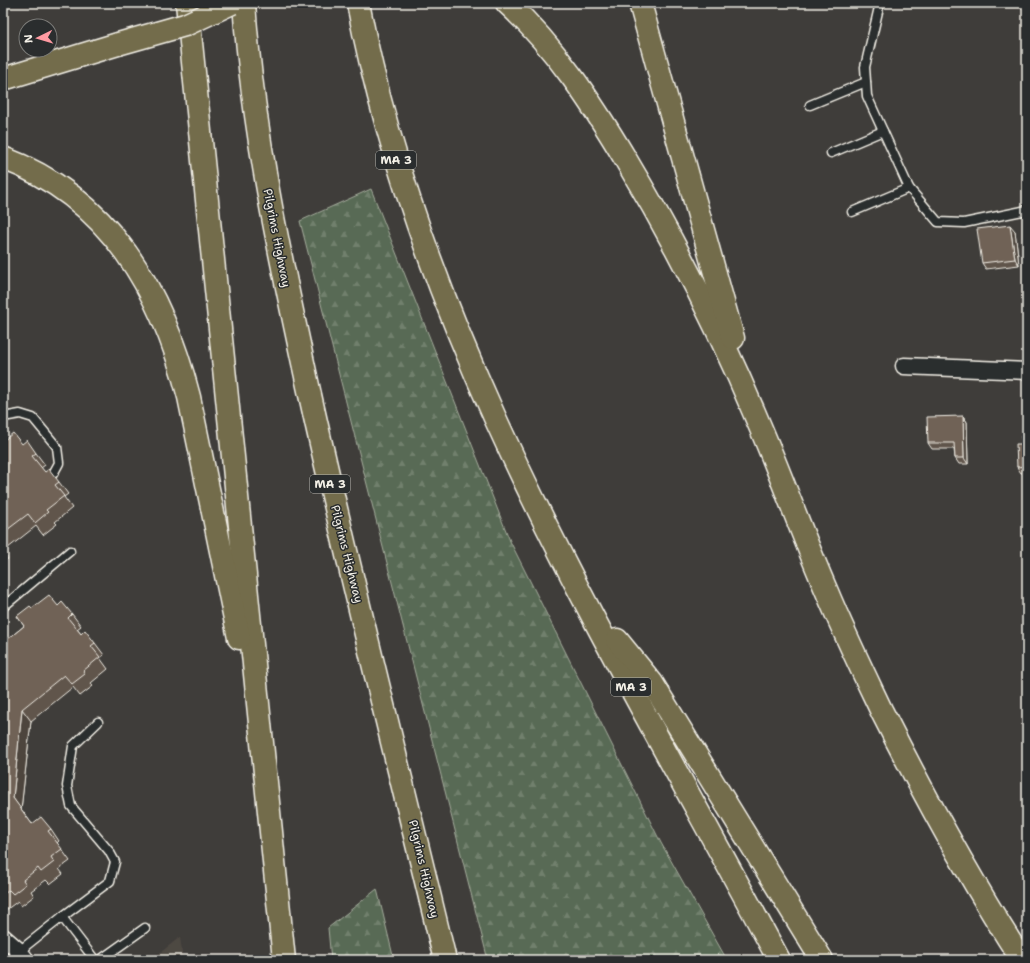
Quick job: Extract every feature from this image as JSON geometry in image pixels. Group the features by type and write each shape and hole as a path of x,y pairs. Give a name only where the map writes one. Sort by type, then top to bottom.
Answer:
{"highway":[{"path":"187,3 284,960"},
{"path":"3,70 157,34 184,25 232,3"},
{"name":"Pilgrims Highway","path":"244,3 248,54 259,138 268,194 286,283 324,459 445,960"},
{"name":"MA 3","path":"358,3 366,45 381,107 413,214 450,312 492,410 584,598 778,960"},
{"path":"507,3 542,37 575,81 614,140 651,202 686,266 716,327 760,426 812,556 846,634 904,756 953,847 1008,960"},
{"path":"640,3 724,307 741,364 775,464"},
{"path":"3,79 118,44"},
{"path":"3,158 35,172 63,189 98,220 121,246 140,272 156,303 171,339 186,384 247,680 269,816"},
{"path":"3,172 34,183 63,198 89,216 121,246"},
{"path":"584,598 652,683 822,960"},
{"path":"953,847 1022,960"}],"street":[{"path":"904,366 1027,372"},
{"path":"3,937 18,957"}],"lane":[{"path":"880,3 865,67 867,96 909,188 938,222 964,223 1027,210"},
{"path":"810,105 866,82"},
{"path":"831,153 883,131"},
{"path":"852,212 909,188"},
{"path":"3,417 20,414 33,418 57,448 59,464 54,474"},
{"path":"3,607 70,551"},
{"path":"18,957 62,917 110,881 115,862 109,851 71,806 67,786 73,746 98,722"},
{"path":"62,917 95,960"},
{"path":"100,960 144,928"}],"shaded area":[{"path":"180,937 183,960 151,960"}],"green space":[{"path":"371,189 510,541 661,843 727,960 488,960 300,221"},
{"path":"377,889 394,960 331,960 328,928"}],"building":[{"path":"1010,225 1015,259 982,263 977,229"},
{"path":"963,416 964,458 955,458 954,443 928,443 927,417"},
{"path":"13,433 22,444 27,440 36,453 32,456 45,472 49,469 59,482 55,485 64,496 46,510 48,512 35,523 28,514 3,533 3,441"},
{"path":"1027,435 1027,466 1017,467 1016,444 1022,444 1021,436"},
{"path":"49,595 58,606 62,602 72,614 68,618 81,634 85,630 95,643 91,646 100,657 83,671 85,674 72,684 64,675 22,709 13,798 32,824 41,817 51,829 48,831 62,849 51,857 54,862 41,872 38,868 23,880 26,884 13,894 9,890 3,895 3,643 24,626 17,616 30,606 32,608"}]}
